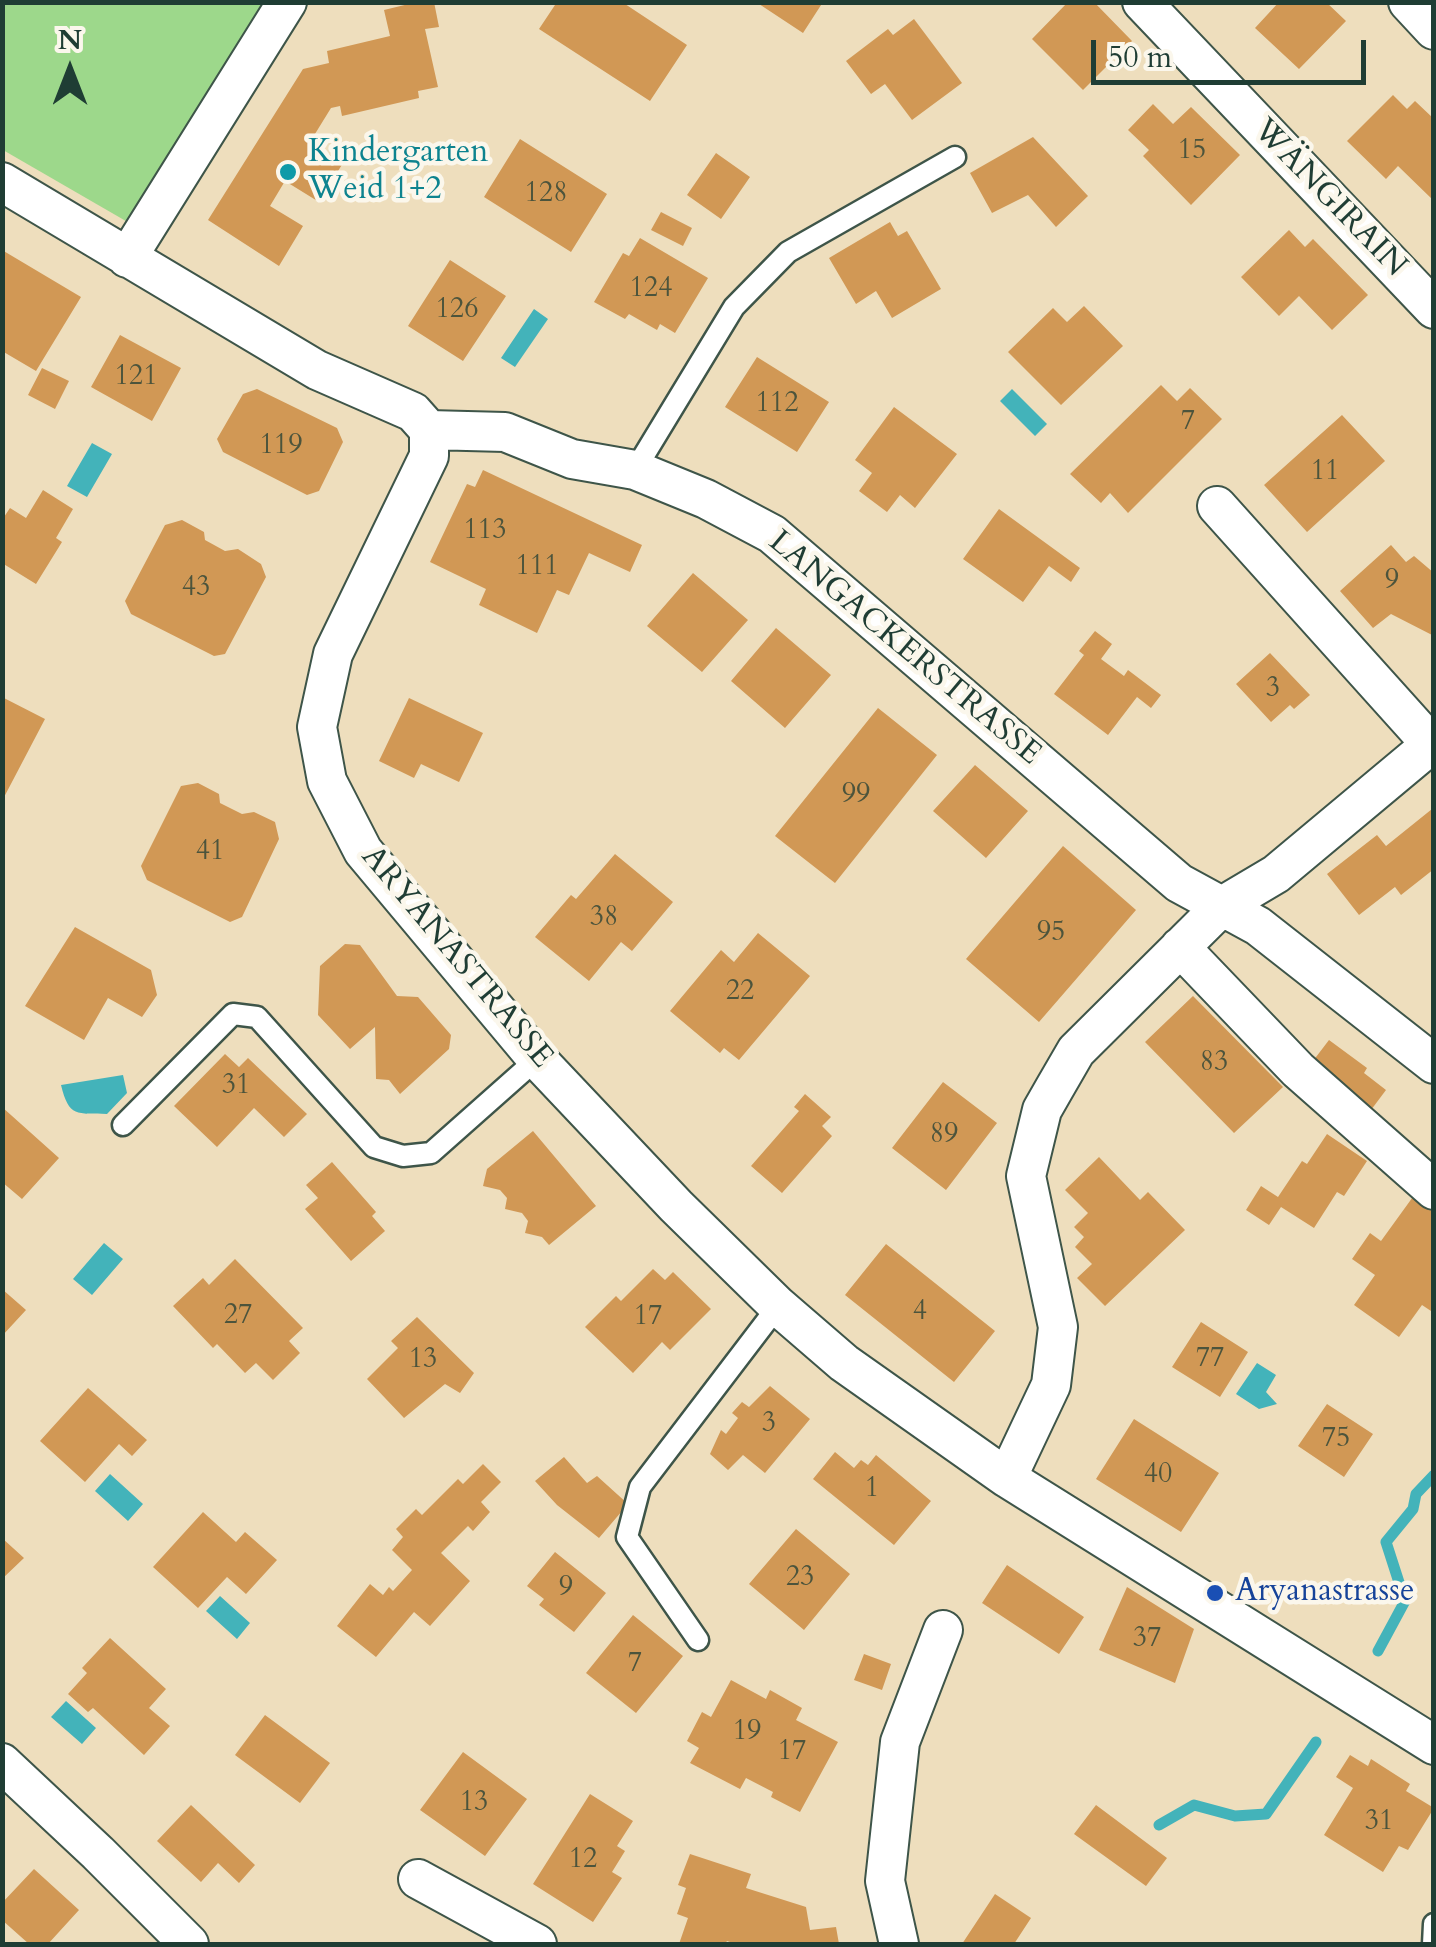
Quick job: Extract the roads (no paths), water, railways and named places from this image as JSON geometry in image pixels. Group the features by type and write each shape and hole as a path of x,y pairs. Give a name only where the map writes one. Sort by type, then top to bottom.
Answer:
{"street":[{"path":"128,258 287,2"},
{"name":"WÄNGIRAIN","path":"1142,2 1434,309"},
{"path":"1408,2 1434,30"},
{"path":"2,182 317,370 413,412 429,430"},
{"name":"LANGACKERSTRASSE","path":"429,430 506,432 572,458 634,470 706,499 772,534 1179,883 1258,926 1434,1064"},
{"name":"ARYANASTRASSE","path":"429,430 429,456 333,654 317,726 327,781 364,851 538,1059 676,1206 778,1306 844,1363 1007,1478 1434,1746"},
{"path":"1007,1478 1051,1384 1058,1326 1026,1176 1042,1110 1076,1051 1222,906 1276,874 1432,743 1217,506"},
{"path":"1180,947 1298,1070 1434,1190"},
{"path":"899,1944 885,1881 900,1742 943,1630"},
{"path":"2,1763 189,1944"},
{"path":"418,1879 537,1944"}],"lane":[{"path":"634,470 734,307 788,252 955,157"},
{"path":"123,1124 232,1014 257,1017 374,1146 403,1156 431,1153 538,1059"},
{"path":"698,1640 627,1537 640,1487 778,1306"},
{"path":"1433,1944 1434,1924"}],"water":[{"path":"534,309 548,319 515,367 501,358"},
{"path":"1012,389 1047,424 1035,436 1000,401"},
{"path":"92,443 112,454 87,497 67,486"},
{"path":"123,1075 127,1093 107,1114 76,1112 67,1103 61,1085"},
{"path":"104,1243 123,1259 92,1295 73,1279"},
{"path":"1257,1363 1276,1375 1266,1392 1277,1404 1259,1409 1236,1394"},
{"path":"110,1474 143,1504 128,1521 95,1491"},
{"path":"220,1596 250,1623 237,1639 206,1611"},
{"path":"66,1701 96,1728 82,1744 51,1717"}],"waterway":[{"path":"1378,1651 1405,1601 1386,1542 1413,1509 1416,1494 1434,1475"},
{"path":"1159,1825 1194,1805 1235,1816 1266,1814 1316,1742"}],"place":[{"name":"Kindergarten Weid 1+2","path":"288,172"},
{"name":"Aryanastrasse","path":"1215,1593"}]}
